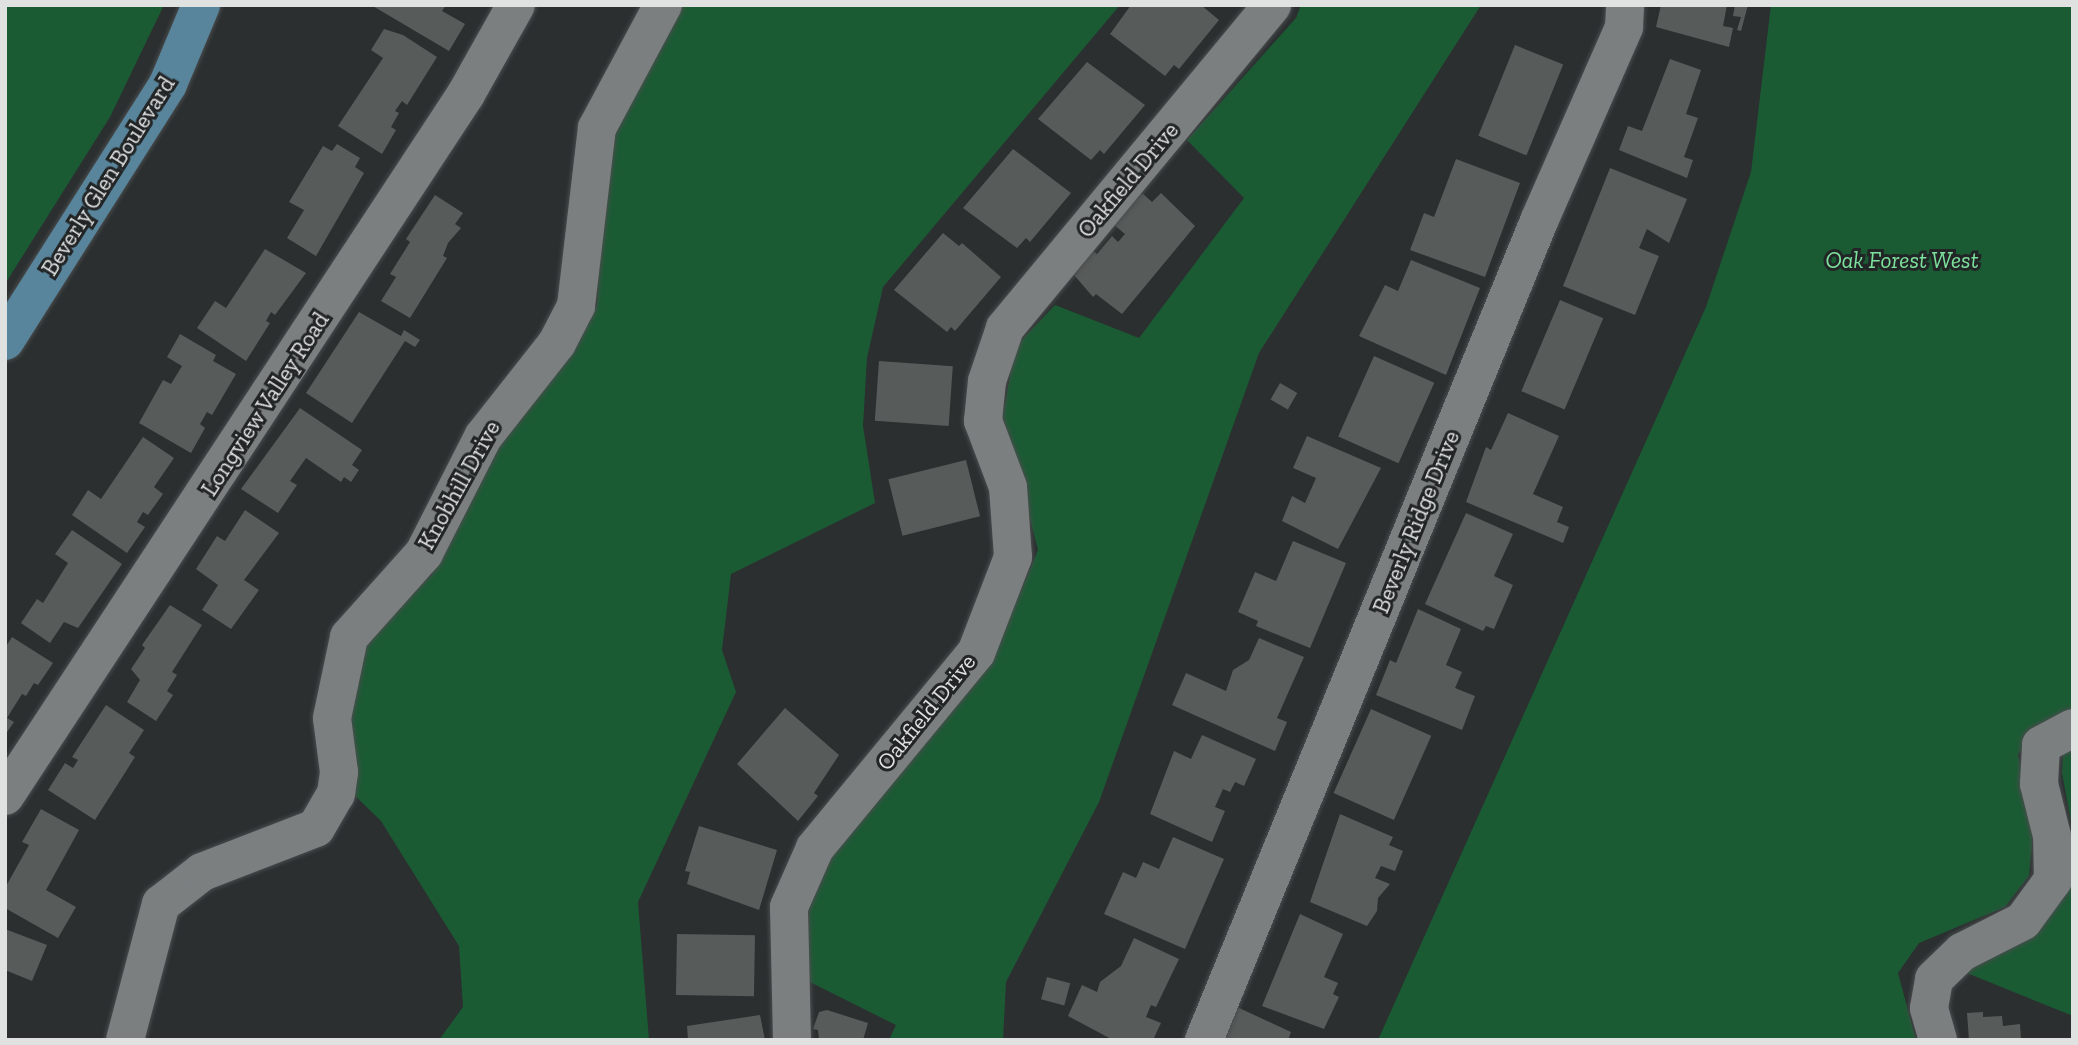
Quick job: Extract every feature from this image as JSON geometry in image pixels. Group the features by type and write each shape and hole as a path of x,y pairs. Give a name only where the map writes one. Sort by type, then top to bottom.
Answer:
{"main road":[{"name":"Beverly Glen Boulevard","path":"5,341 168,84 201,5"}],"street":[{"name":"Longview Valley Road","path":"5,796 458,106 516,5"},
{"name":"Knobhill Drive","path":"125,1040 161,904 202,872 316,828 335,794 339,772 332,718 349,637 424,553 483,438 557,343 576,306 597,128 663,5"},
{"name":"Oakfield Drive","path":"792,1040 789,907 815,848 976,653 1013,557 1008,487 983,421 988,381 1004,328 1272,5"},
{"name":"Beverly Ridge Drive","path":"1204,1040 1539,221 1624,27 1625,5"},
{"path":"1938,1040 1929,1008 1934,979 1962,952 2023,921 2053,880 2052,836 2039,784 2041,746 2073,728"}],"green space":[{"path":"5,5 164,5 110,117 5,284"},
{"path":"675,5 1120,5 883,287 867,358 863,426 875,503 731,574 722,650 736,692 638,902 649,1040 439,1040 463,1007 459,946 381,821 344,785 341,712 362,643 398,601 431,576 495,438 584,332 597,305 604,178 612,129"},
{"path":"1301,5 1481,5 1259,353 1099,802 1006,982 1003,1040 889,1040 896,1025 808,981 809,910 832,856 992,659 1038,550 1003,416 1015,347 1055,305 1139,338 1244,198 1187,140 1296,18"},
{"name":"Oak Forest West","path":"1771,5 2073,5 2073,710 2033,730 2018,755 2034,825 2029,876 2005,907 1919,943 1898,973 1916,1040 1378,1040 1706,307 1751,172"},
{"path":"2073,741 2073,1016 1962,971 2067,887 2072,827 2062,773 2063,754"}],"building":[{"path":"371,5 446,5 442,11 465,24 449,51"},
{"path":"1131,5 1201,5 1219,20 1179,69 1174,65 1165,76 1110,34"},
{"path":"1661,5 1727,5 1723,26 1733,28 1729,47 1656,27"},
{"path":"1735,5 1748,5 1741,31 1737,30 1741,17 1733,16"},
{"path":"384,29 403,35 437,57 407,105 402,101 395,111 399,113 391,127 396,130 382,154 338,126 383,58 371,50"},
{"path":"1515,45 1563,64 1527,155 1478,136"},
{"path":"1670,59 1701,70 1686,114 1698,118 1684,157 1693,160 1687,178 1619,150 1628,126 1642,131"},
{"path":"1087,62 1145,105 1104,154 1100,150 1091,160 1038,119"},
{"path":"337,144 360,158 355,167 364,173 316,256 287,238 304,210 289,202 323,146 332,151"},
{"path":"1013,149 1071,193 1030,242 1026,238 1017,248 963,208"},
{"path":"1456,159 1520,183 1485,277 1410,250 1424,213 1434,217"},
{"path":"1610,168 1687,199 1669,243 1647,229 1639,248 1659,256 1635,315 1563,286"},
{"path":"1142,193 1152,202 1161,193 1195,226 1122,314 1096,294 1093,297 1074,275 1093,251 1097,254 1112,236 1118,242 1125,234 1114,225"},
{"path":"435,195 463,213 455,224 461,228 448,243 443,256 447,258 410,318 381,301 396,277 390,274 410,242 406,239"},
{"path":"943,233 959,246 962,243 1001,277 955,331 951,327 947,332 894,290"},
{"path":"265,249 306,273 275,315 271,312 266,321 270,323 246,361 197,328 215,301 226,308"},
{"path":"1411,260 1480,288 1446,375 1359,336 1385,285 1398,291"},
{"path":"1560,300 1603,318 1565,409 1521,391"},
{"path":"359,312 401,336 404,330 420,340 415,347 405,341 352,423 306,393"},
{"path":"180,334 216,355 213,361 236,374 212,415 207,412 200,424 205,428 191,453 139,423 163,380 171,384 182,366 167,357"},
{"path":"1374,356 1434,383 1399,463 1338,436"},
{"path":"879,361 953,366 949,426 875,421"},
{"path":"1280,383 1297,393 1288,409 1270,399"},
{"path":"300,408 362,450 352,465 359,470 351,482 344,477 341,482 306,458 290,481 297,485 278,513 241,489"},
{"path":"1508,413 1559,436 1533,494 1563,507 1557,522 1569,527 1563,543 1466,502 1486,447 1491,450"},
{"path":"1307,436 1381,468 1338,549 1282,521 1292,496 1305,503 1316,478 1293,468"},
{"path":"143,437 174,458 154,487 163,494 148,515 143,512 137,522 145,527 127,553 72,515 88,490 101,499"},
{"path":"966,460 980,516 902,536 888,479"},
{"path":"245,510 279,533 244,580 259,590 231,629 202,610 218,585 196,569 217,536 225,541"},
{"path":"1466,513 1513,534 1494,576 1513,585 1494,629 1486,626 1483,631 1425,604"},
{"path":"72,530 122,564 78,628 64,622 50,643 21,623 37,599 43,603 68,563 55,554"},
{"path":"1293,541 1346,563 1310,648 1256,626 1258,621 1238,612 1255,572 1276,581"},
{"path":"170,605 202,625 172,672 177,675 167,691 173,695 156,721 127,702 140,680 131,669 145,648 142,645"},
{"path":"1418,609 1461,629 1446,665 1462,672 1455,688 1475,696 1462,730 1376,695 1390,660 1396,663"},
{"path":"12,637 53,663 38,685 34,683 26,696 22,694 7,718 14,722 5,735 5,648"},
{"path":"1259,638 1304,657 1277,718 1287,722 1275,751 1172,705 1186,673 1226,691 1233,670 1249,660"},
{"path":"106,705 144,730 129,753 135,757 95,820 48,790 65,763 73,768 78,760 72,757"},
{"path":"785,708 839,755 814,793 818,796 798,821 737,764"},
{"path":"1371,709 1431,736 1394,820 1334,793"},
{"path":"1202,735 1256,759 1244,786 1235,782 1230,792 1223,789 1215,807 1225,811 1212,842 1150,814 1174,751 1191,759"},
{"path":"41,809 79,830 46,890 76,907 58,938 5,908 5,888 29,845 22,842"},
{"path":"1340,814 1393,837 1389,845 1403,851 1395,871 1381,866 1375,878 1390,884 1378,898 1377,911 1367,926 1310,902"},
{"path":"699,826 777,850 759,910 687,884 690,872 685,871"},
{"path":"1173,837 1224,859 1185,949 1104,914 1123,872 1136,878 1143,862 1159,869"},
{"path":"1300,914 1343,934 1324,977 1338,983 1333,994 1339,997 1324,1029 1262,1006"},
{"path":"5,929 47,945 32,981 5,970"},
{"path":"677,934 755,935 754,996 676,995"},
{"path":"1134,938 1179,959 1156,1007 1151,1005 1146,1017 1161,1023 1153,1040 1113,1040 1068,1016 1082,985 1097,992 1100,982 1121,966"},
{"path":"1047,977 1070,983 1064,1005 1041,999"},
{"path":"1237,1007 1291,1032 1288,1040 1223,1040"},
{"path":"827,1010 868,1023 863,1040 819,1040 818,1030 813,1029 819,1012"},
{"path":"1983,1012 1983,1017 2002,1016 2003,1026 2020,1024 2021,1040 1969,1040 1967,1013"},
{"path":"760,1015 765,1040 688,1040 687,1026"}]}
